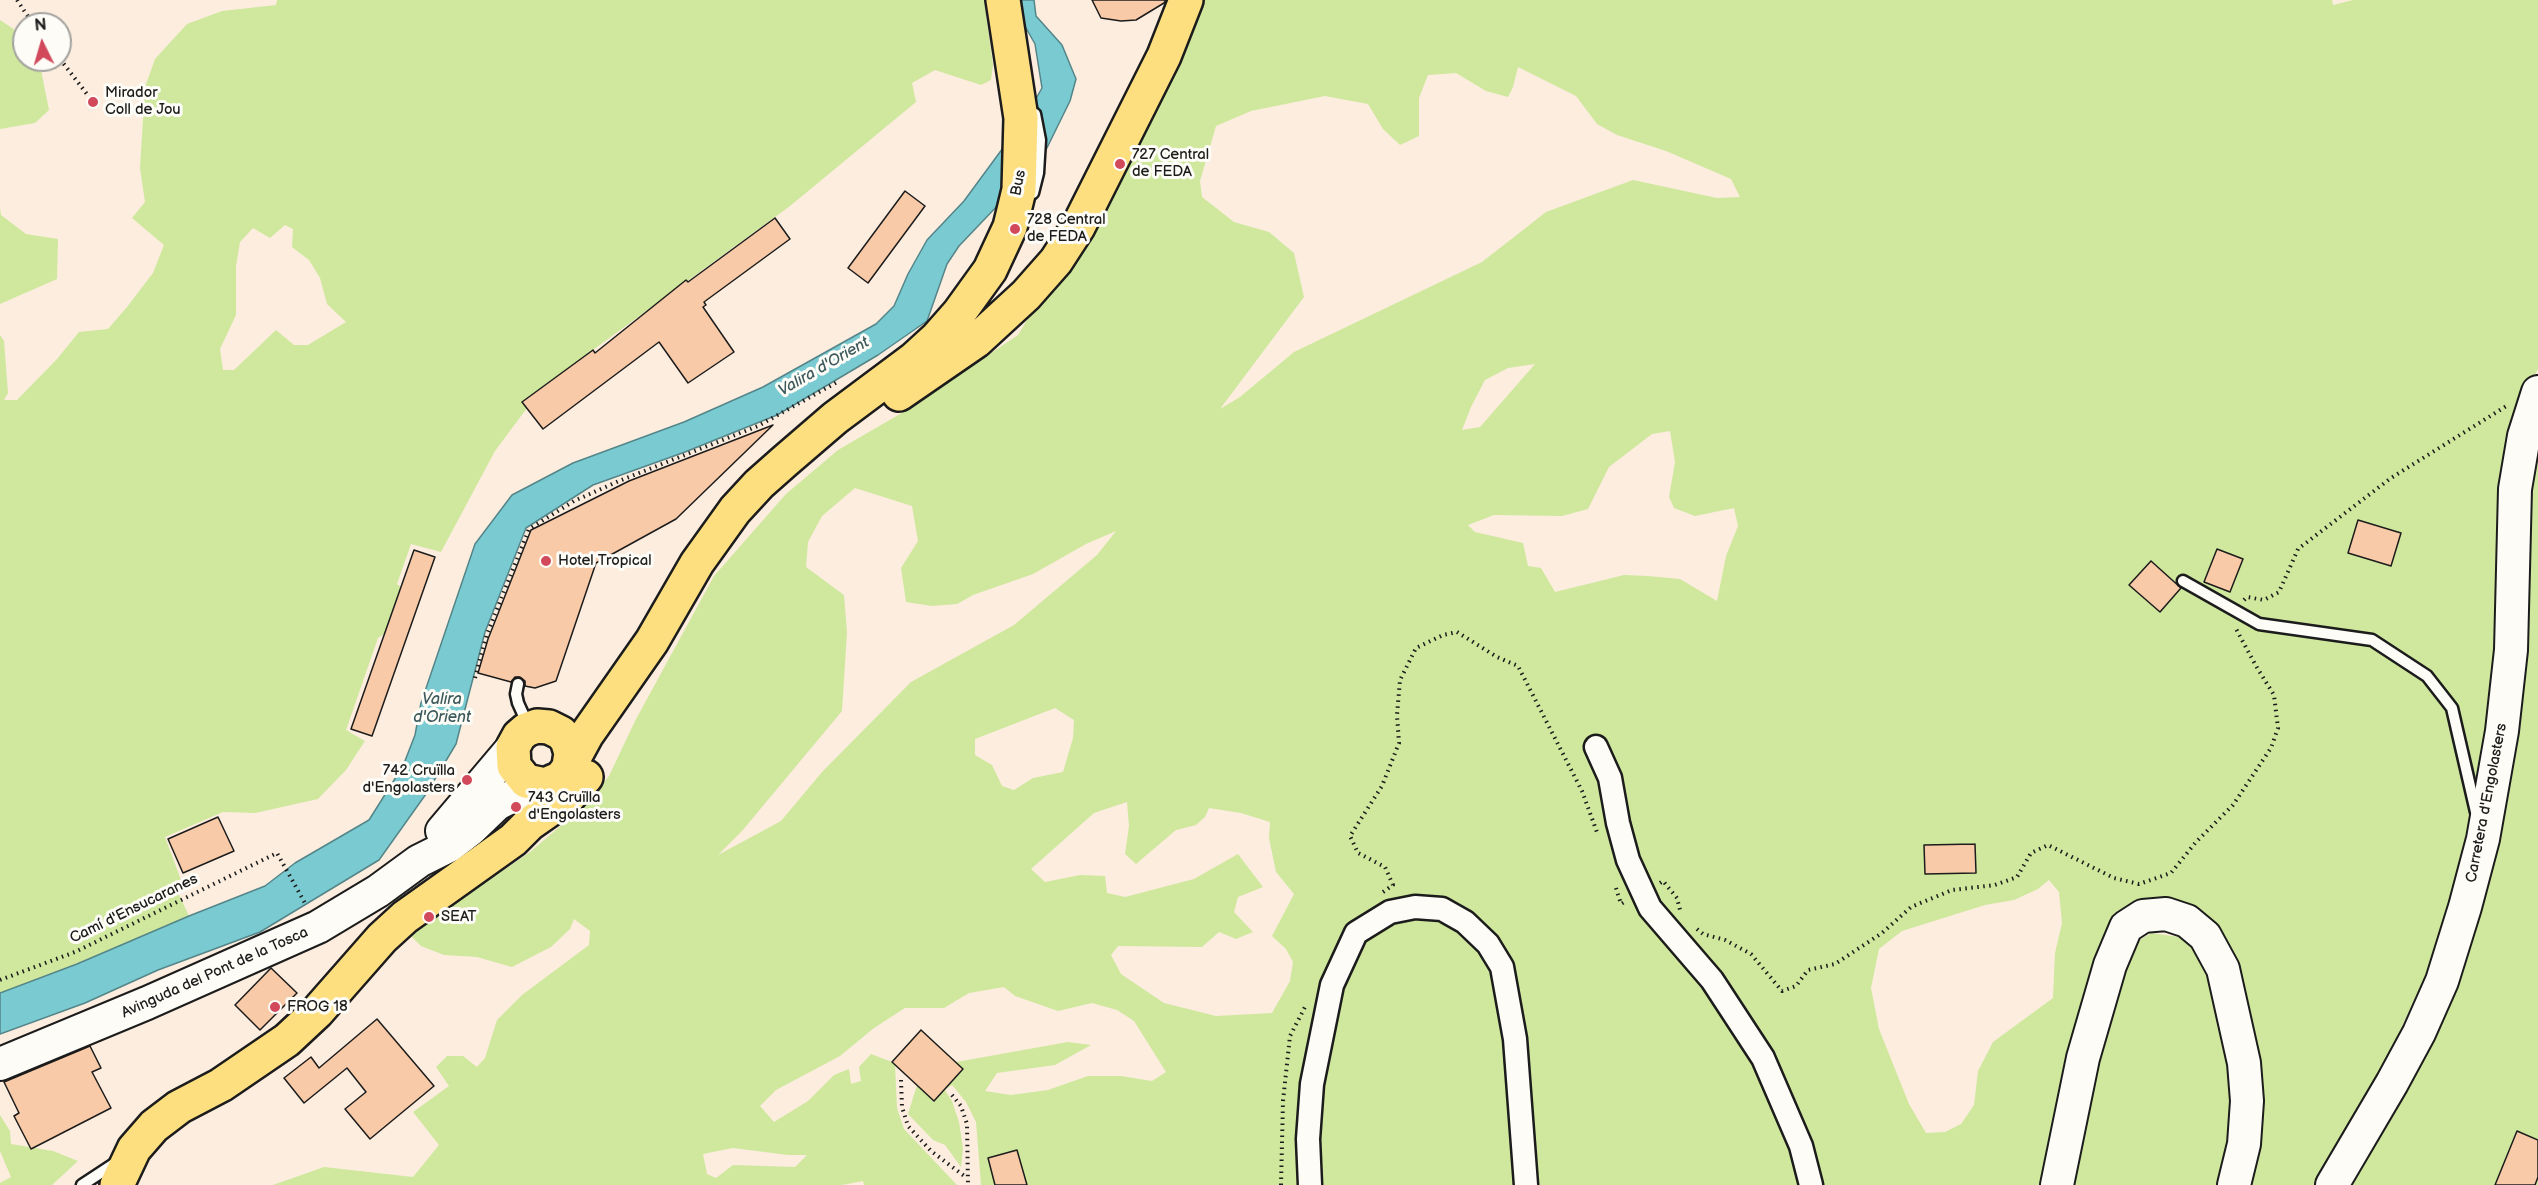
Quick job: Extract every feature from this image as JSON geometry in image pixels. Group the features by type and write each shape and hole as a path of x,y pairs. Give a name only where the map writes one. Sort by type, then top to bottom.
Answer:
{"highway":[{"path":"96,1183 134,1149 154,1126 179,1107 221,1085 287,1041 317,1012 382,938 405,917 499,851 548,791 630,673 652,641 697,563 735,510 759,484 835,418 914,359 972,305 1026,199 1021,118 1004,0"},
{"path":"799,450 861,419 976,341 1026,295 1056,261 1078,227 1148,87 1186,0"},
{"path":"630,673 606,693 529,734 512,756 516,770 522,778 548,791 569,796 597,761 633,691 652,641"},
{"path":"529,734 557,730 567,740 571,753 548,791"},
{"path":"141,1185 155,1151 173,1127 221,1085"}],"main road":[{"name":"Carretera d'Engolasters","path":"2332,1185 2419,1033 2445,970 2465,907 2482,839 2502,731 2511,650 2515,489 2524,436 2537,393"},
{"name":"Avinguda del Pont de la Tosca","path":"419,861 529,734"},
{"name":"Avinguda del Pont de la Tosca","path":"0,1064 147,1003 318,927 378,891 419,861 449,846 471,830 497,804 548,791"},
{"path":"2057,1185 2083,1058 2110,965 2126,927 2143,916 2166,914 2187,921 2205,936 2223,969 2244,1064 2247,1101 2244,1144 2234,1185"}],"street":[{"path":"1596,747 1610,778 1618,823 1628,860 1650,908 1712,980 1763,1058 1801,1146 1811,1185"},
{"path":"1310,1185 1308,1139 1312,1084 1332,985 1356,933 1390,912 1414,907 1442,909 1465,922 1488,944 1502,967 1515,1039 1526,1185"}],"lane":[{"path":"2183,581 2259,624 2372,640 2427,676 2452,708 2482,839"},
{"path":"518,684 516,694 529,734"},
{"path":"96,1183 100,1178 109,1185"}],"path":[{"path":"70,72 93,102"},
{"path":"475,678 487,634 529,529 574,501 758,426 845,377"},
{"path":"1689,923 1703,934 1725,940 1751,954 1782,991 1796,986 1808,970 1834,964 1882,933 1911,907 1952,890 1995,885 2017,877 2031,853 2048,845 2114,878 2139,884 2171,873 2196,842 2233,805 2271,748 2278,728 2274,695 2236,629 2233,610 2247,597 2264,600 2279,592 2298,549 2391,478 2508,405 2537,393"},
{"path":"1374,897 1393,885 1385,867 1358,853 1350,836 1382,786 1399,743 1397,715 1400,680 1416,648 1443,635 1457,632 1497,657 1518,666 1582,791 1599,837"},
{"name":"Camí d'Ensucaranes","path":"0,980 75,951 277,853 318,927"},
{"path":"1657,885 1663,881 1677,898 1683,917"},
{"path":"1615,884 1621,904 1628,900"},
{"path":"1281,1185 1283,1101 1290,1035 1308,1000"},
{"path":"901,1080 902,1107 908,1126 931,1151 967,1178"},
{"path":"952,1095 961,1106 967,1124 968,1185"}],"green space":[{"path":"277,0 984,0 993,65 991,80 981,85 935,70 912,83 916,102 790,206 523,401 527,408 495,451 441,552 411,544 397,584 401,587 390,630 378,638 346,730 365,741 346,770 318,799 255,813 223,812 165,837 181,880 176,888 189,916 78,964 0,993 0,335 4,341 8,393 4,400 17,400 57,359 79,332 108,329 127,307 153,273 164,245 132,218 145,202 140,168 145,87 155,59 187,24 222,11 276,5","holes":["285,225 293,229 292,247 309,260 320,278 327,304 346,322 308,345 294,345 276,330 234,370 223,370 220,349 236,315 236,266 240,242 253,228 270,238"]},
{"path":"1192,0 2332,0 2333,5 2353,0 2538,0 2538,369 2529,385 2500,642 2467,862 2439,945 2394,1044 2355,1122 2316,1185 2248,1185 2214,924 2115,920 2106,932 2073,1052 2046,1185 981,1185 976,1122 966,1102 952,1085 945,1090 952,1101 959,1122 963,1148 961,1167 945,1145 933,1140 908,1114 917,1085 895,1065 897,1108 904,1129 957,1185 864,1185 863,1181 842,1185 273,1185 324,1167 413,1177 439,1145 413,1112 449,1086 436,1067 447,1056 463,1056 477,1067 485,1058 497,1020 522,995 589,945 590,931 574,919 570,929 551,947 512,967 477,957 444,955 421,946 410,935 530,852 584,806 609,776 635,721 714,576 786,494 838,450 905,411 1018,335 1103,195","holes":["1518,67 1576,96 1597,124 1617,135 1666,151 1731,179 1740,197 1717,198 1633,180 1546,212 1482,262 1294,352 1240,397 1220,409 1304,297 1294,253 1269,232 1234,222 1202,197 1200,181 1216,126 1251,111 1325,96 1368,104 1383,129 1400,145 1419,136 1419,98 1428,75 1456,73 1486,91 1508,97","1535,364 1480,427 1462,430 1485,380 1508,368","1670,431 1675,462 1669,497 1674,508 1695,516 1734,508 1738,526 1726,556 1717,601 1680,579 1648,576 1624,575 1555,592 1541,568 1528,566 1523,543 1475,532 1468,525 1494,515 1562,516 1588,509 1609,467 1652,434","855,488 912,506 918,541 901,568 906,602 932,606 957,604 973,595 1033,574 1086,544 1116,531 1097,555 1014,625 911,682 822,772 781,821 718,855 742,831 842,711 847,632 844,595 806,567 808,542 822,516","1055,708 1074,720 1073,738 1063,772 1033,778 1014,790 1002,786 992,765 975,755 975,739","1127,802 1129,826 1125,854 1136,864 1176,830 1196,825 1205,817 1209,808 1241,813 1270,822 1269,838 1276,872 1294,894 1272,936 1286,949 1293,962 1290,981 1272,1013 1216,1016 1164,1003 1121,974 1111,955 1118,946 1202,947 1219,932 1236,939 1253,932 1234,912 1238,897 1263,887 1238,854 1194,879 1125,897 1107,893 1105,876 1080,875 1045,882 1031,869 1094,813","2049,880 2059,892 2062,923 2055,953 2053,998 1993,1042 1978,1071 1974,1105 1961,1124 1945,1132 1926,1133 1909,1104 1879,1029 1871,988 1879,949 1902,931 1985,905 2014,900 2038,889","1004,987 1015,996 1058,1011 1092,1003 1117,1010 1134,1021 1166,1072 1152,1081 1121,1076 1088,1076 1048,1090 1011,1095 985,1091 997,1073 1055,1065 1091,1045 1068,1042 956,1062 921,1030 892,1062 871,1054 859,1067 861,1081 851,1084 849,1069 834,1075 808,1101 774,1122 760,1106 776,1090 840,1056 874,1028 905,1008 944,1008 969,993","733,1148 807,1155 795,1167 733,1165 716,1178 707,1174 703,1154"]},
{"path":"0,20 12,28 12,72 41,72 49,110 35,123 0,129"},
{"path":"0,208 1,215 26,234 58,239 57,279 0,304"},
{"path":"2538,432 2538,1185 2342,1185 2448,997"},
{"path":"2151,933 2179,937 2193,946 2205,966 2221,1013 2231,1063 2231,1151 2223,1185 2068,1185 2076,1142 2124,959 2138,941"},
{"path":"0,1115 10,1131 11,1144 53,1151 78,1161 52,1185 0,1185 11,1177 0,1151"}],"water":[{"name":"Valira d'Orient","path":"1016,0 1034,0 1036,16 1062,45 1076,79 1070,101 1041,160 959,246 947,264 927,321 878,355 777,415 685,452 593,485 526,528 485,632 456,744 426,794 379,860 260,932 158,970 85,1003 0,1034 0,993 77,964 265,886 295,863 369,820 403,766 415,735 421,703 475,544 512,495 573,463 684,422 763,387 876,324 894,306 927,240 964,201 1025,118 1042,88 1035,44 1018,14"}],"building":[{"path":"1092,0 1166,0 1136,20 1121,21 1101,18"},
{"path":"905,191 925,206 868,283 848,268"},
{"path":"775,218 790,239 704,302 706,305 703,307 734,352 688,383 659,342 543,429 522,402 593,350 595,353 686,280 688,282"},
{"path":"773,425 676,519 596,563 556,681 535,688 525,686 525,681 520,677 515,677 511,682 478,673 488,639 531,530 629,481"},
{"path":"2358,520 2401,533 2391,566 2348,553"},
{"path":"2217,549 2243,559 2230,592 2204,582"},
{"path":"414,550 435,557 372,736 351,729"},
{"path":"2151,561 2181,588 2160,612 2129,585"},
{"path":"218,817 234,851 183,873 168,839"},
{"path":"1975,844 1976,873 1925,874 1924,845"},
{"path":"271,968 297,993 260,1030 235,1005"},
{"path":"377,1019 434,1086 370,1139 345,1109 366,1092 347,1068 304,1103 284,1078 311,1057 319,1068"},
{"path":"921,1030 963,1069 934,1101 892,1062"},
{"path":"90,1046 101,1068 92,1072 111,1108 31,1149 14,1116 19,1113 4,1082"},
{"path":"2517,1131 2538,1140 2538,1177 2535,1185 2495,1185"},
{"path":"1017,1150 1027,1185 995,1185 988,1158"}],"place":[{"name":"Mirador Coll de Jou","path":"93,102"},
{"name":"727 Central de FEDA","path":"1120,164"},
{"name":"728 Central de FEDA","path":"1015,229"},
{"name":"Hotel Tropical","path":"546,561"},
{"name":"742 Cruïlla d'Engolasters","path":"467,780"},
{"name":"743 Cruïlla d'Engolasters","path":"516,807"},
{"name":"SEAT","path":"429,917"},
{"name":"FROG 18","path":"275,1007"}]}
